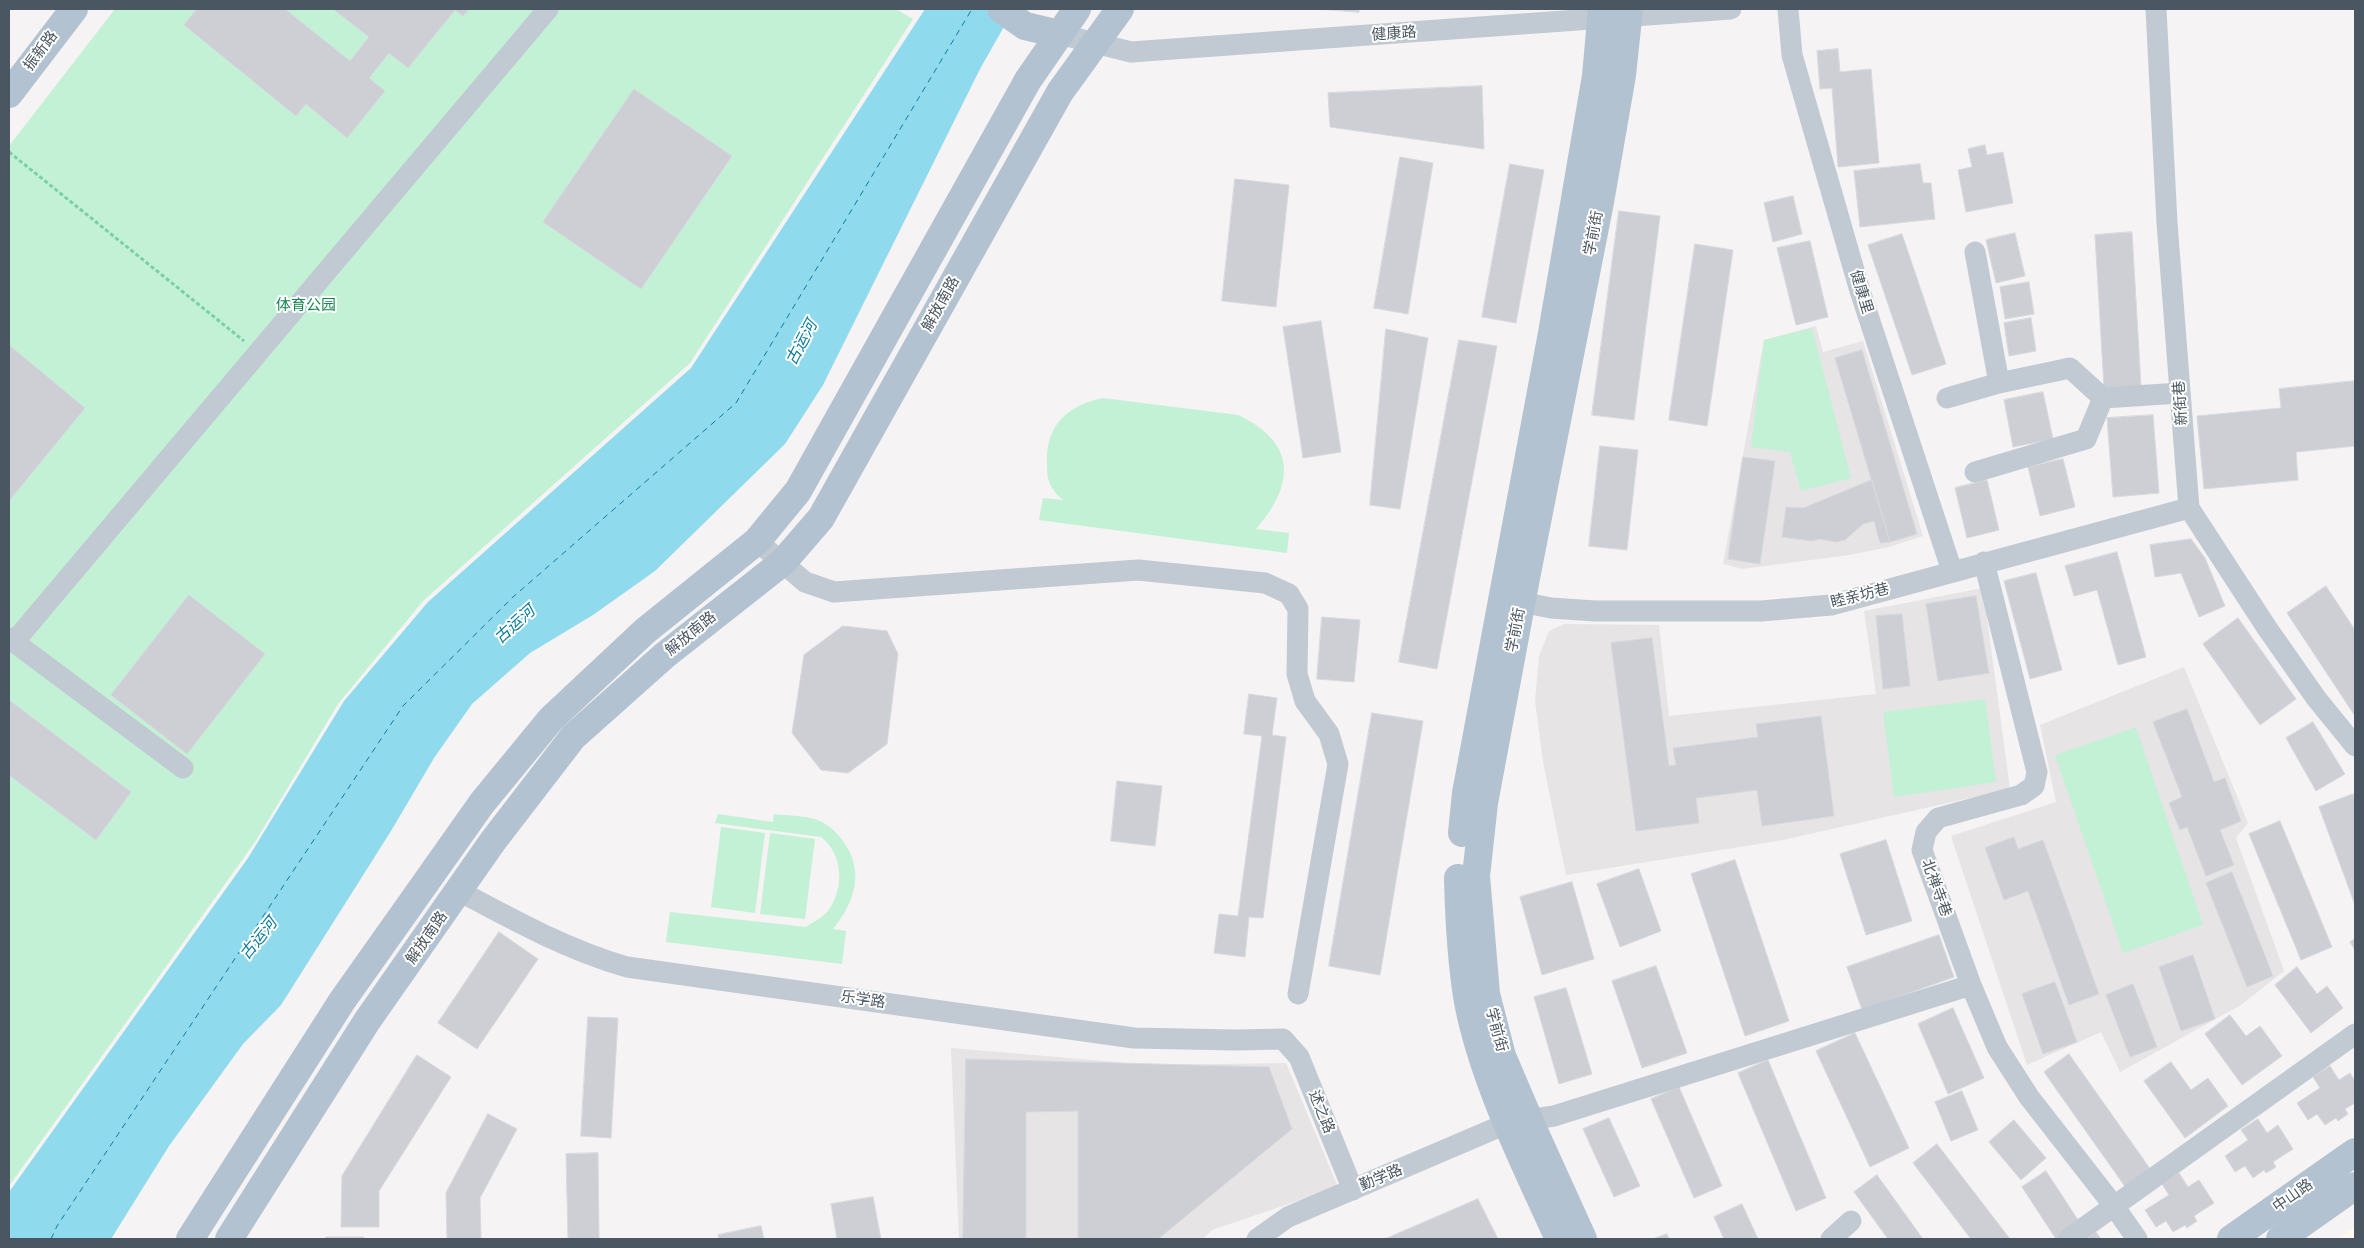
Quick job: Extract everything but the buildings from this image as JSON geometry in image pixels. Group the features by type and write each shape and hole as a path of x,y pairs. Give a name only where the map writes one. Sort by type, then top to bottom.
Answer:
{"main road":[{"name":"振新路","path":"9,94 51,36 74,9"},
{"path":"1001,9 1025,26 1059,34"},
{"name":"解放南路","path":"190,1239 342,1001 482,803 551,719 645,631 757,541 798,491 1028,80 1076,9"},
{"name":"解放南路","path":"229,1239 368,1021 493,841 573,737 665,655 783,562 821,518 1060,92 1120,9"},
{"name":"学前街","path":"1559,1239 1518,1121 1486,994 1476,876 1484,803 1521,602 1600,202 1622,76 1629,13"},
{"name":"学前街","path":"1583,1239 1485,1063 1469,1004 1460,938 1458,871 1466,793 1552,333 1596,76 1601,14"},
{"name":"中山路","path":"2231,1239 2355,1152"},
{"name":"中山路","path":"2280,1239 2355,1186"}],"street":[{"path":"183,768 11,640 259,352 548,9"},
{"name":"健康路","path":"1059,34 1131,52 1601,14 1731,9"},
{"name":"健康里","path":"1788,9 1792,55 1855,272 1952,571"},
{"name":"新街巷","path":"2156,9 2167,224 2189,508 2316,698 2355,746"},
{"path":"1975,252 2000,383"},
{"path":"1947,398 2000,383 2070,368 2103,398 2180,393"},
{"path":"1976,472 2086,439 2103,398"},
{"name":"睦亲坊巷","path":"1521,602 1551,608 1595,611 1761,611 1831,605 2189,508"},
{"path":"757,541 805,582 834,592 1138,570 1265,583 1289,594 1298,609 1296,674 1305,701 1329,734 1338,764 1298,994"},
{"name":"北禅寺巷","path":"1984,562 2037,772 2034,786 2022,795 1938,818 1926,832 1922,850 1971,985 1997,1047 2029,1098 2114,1206 2137,1239"},
{"name":"乐学路","path":"459,891 520,924 598,959 627,967 1134,1038 1282,1039"},
{"name":"勤学路","path":"1257,1239 1288,1217 1518,1121 1554,1116 1971,985"},
{"path":"2068,1239 2355,1034"},
{"name":"述之路","path":"1282,1039 1299,1057 1353,1190"},
{"path":"1831,1239 1851,1221"}],"path":[{"path":"9,152 259,352"}],"shaded area":[{"path":"1816,326 1823,352 1863,341 1923,536 1889,547 1849,555 1742,569 1723,564 1764,340"},
{"path":"1983,588 2010,789 1783,840 1566,875 1543,762 1535,701 1539,656 1549,631 1564,624 1659,625 1669,716 1876,694 1864,611"},
{"path":"2184,667 2248,823 2236,838 2284,971 2241,1005 2120,1072 2101,1032 2027,1065 1951,836 2056,802 2040,725"},
{"path":"951,1048 1152,1065 1286,1063 1338,1187 1212,1230 1203,1239 959,1239"},
{"path":"2355,1227 2355,1239 2337,1239"}],"green space":[{"name":"体育公园","path":"115,9 896,9 913,19 690,363 423,601 338,704 255,842 9,1186 9,146"},
{"path":"1812,328 1851,478 1801,491 1790,452 1751,447 1764,340"},
{"path":"1103,398 1238,415 1257,426 1271,438 1280,451 1284,465 1283,480 1278,496 1256,529 1289,533 1287,553 1039,520 1043,498 1063,500 1051,486 1047,473 1050,437 1055,427 1061,419 1079,406"},
{"path":"1985,699 1996,782 1894,797 1883,712"},
{"path":"2136,727 2203,925 2123,953 2055,755"},
{"path":"718,814 773,822 774,814 810,818 827,825 841,838 850,852 855,875 852,897 841,919 833,929 846,931 842,964 666,942 670,912 806,927 826,913 833,902 839,882 839,872 834,852 821,837 715,823"},
{"path":"721,827 765,833 755,913 711,907"},
{"path":"770,833 815,839 805,919 760,914"}],"water":[{"name":"古运河","path":"925,9 1014,9 980,69 823,385 785,444 655,571 593,615 530,653 472,704 434,758 391,831 281,1005 243,1044 169,1146 111,1239 9,1239 9,1192 248,858 344,701 428,602 691,368"}],"ferry route":[{"path":"51,1239 57,1226 403,706 513,597 736,403 972,9"}]}
